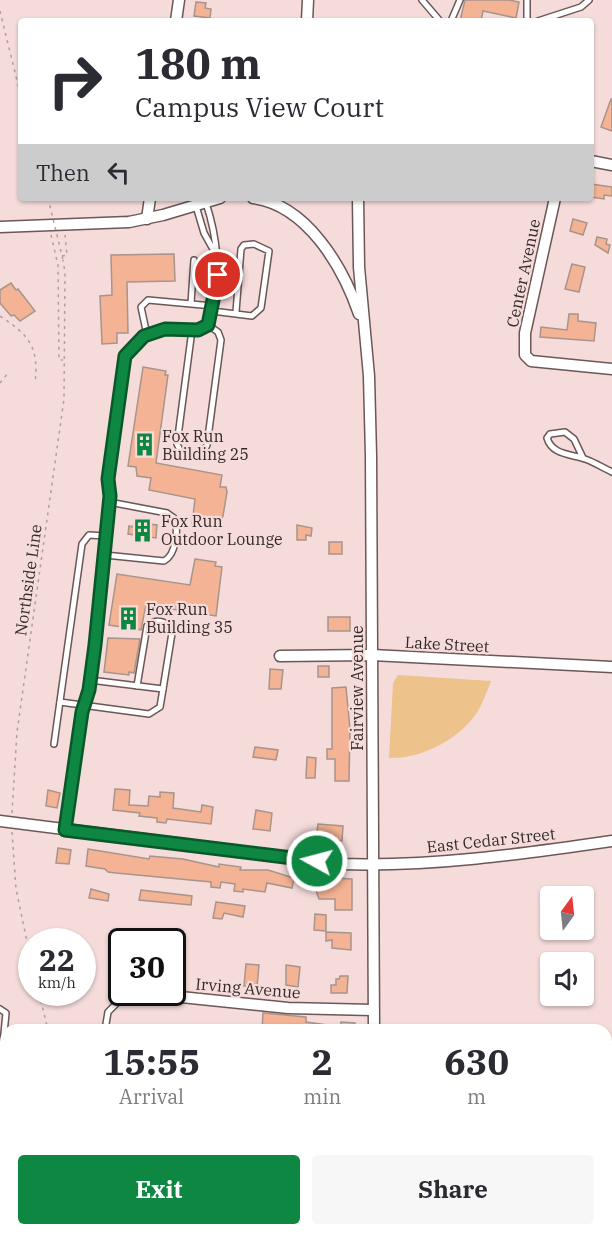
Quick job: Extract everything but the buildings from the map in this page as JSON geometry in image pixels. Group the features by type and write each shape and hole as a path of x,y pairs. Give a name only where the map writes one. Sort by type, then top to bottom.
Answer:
{"street":[{"path":"176,18 179,0"},
{"path":"308,0 308,18"},
{"path":"594,162 612,165"},
{"path":"147,219 150,201"},
{"name":"Fairview Avenue","path":"260,201 286,212 308,228 327,249 355,301 367,345"},
{"name":"Fairview Avenue","path":"358,201 359,267 367,345 372,500 374,1024"},
{"name":"Center Avenue","path":"554,201 525,333 525,354 531,361 612,369"},
{"path":"0,227 147,219 209,202"},
{"name":"Lake Street","path":"280,656 372,655 612,667"},
{"name":"East Cedar Street","path":"6,822 340,864 373,865 556,849 612,841"},
{"name":"Irving Avenue","path":"186,998 288,1008 374,1010"}],"lane":[{"path":"422,0 437,18"},
{"path":"452,18 460,0"},
{"path":"527,0 527,18"},
{"path":"547,18 580,7 589,0"},
{"path":"209,202 204,233 215,253"},
{"path":"65,830 90,680 110,502 108,479 125,356 147,335 165,329 198,330 208,325 218,275 215,230 209,202"},
{"path":"147,335 141,313 144,302 162,300 191,303 252,316 261,308 269,251 264,248 244,245 241,249 236,312"},
{"path":"191,303 194,260"},
{"path":"192,330 177,444 182,454 194,457 201,454 207,445 221,340 218,332 208,325"},
{"path":"583,458 574,440 565,432 550,434 547,438 549,445 557,451 583,458 612,472"},
{"path":"105,555 164,561 172,553 177,528 174,518 166,513 110,502"},
{"path":"54,744 82,544 89,535 105,536"},
{"path":"60,702 154,713 160,707 172,633 168,625 160,621 147,626 137,686"},
{"path":"90,680 163,689"},
{"path":"106,1024 108,1012 114,1006"},
{"path":"0,1009 6,1012 5,1024"}],"path":[{"path":"0,11 18,85"},
{"name":"Northside Line","path":"24,928 15,889 6,822 64,399 63,260 49,201"},
{"path":"49,225 58,265 59,360 65,360"},
{"path":"62,256 67,255 63,225"},
{"path":"0,316 15,326 33,345 37,363 35,384"},
{"path":"0,383 8,373"},
{"path":"42,1006 47,1024"}],"shaded area":[{"path":"398,675 491,681 478,711 451,738 427,751 389,758 393,683"}],"place":[{"name":"Fox Run Building 25","path":"144,445"},
{"name":"Fox Run Outdoor Lounge","path":"143,530"},
{"name":"Fox Run Building 35","path":"128,618"}],"route":[{"path":"218,275 208,325 198,330 165,329 144,336 125,356 108,479 110,496 105,536 105,562 95,645 89,690 82,712 65,830 317,861"}]}
